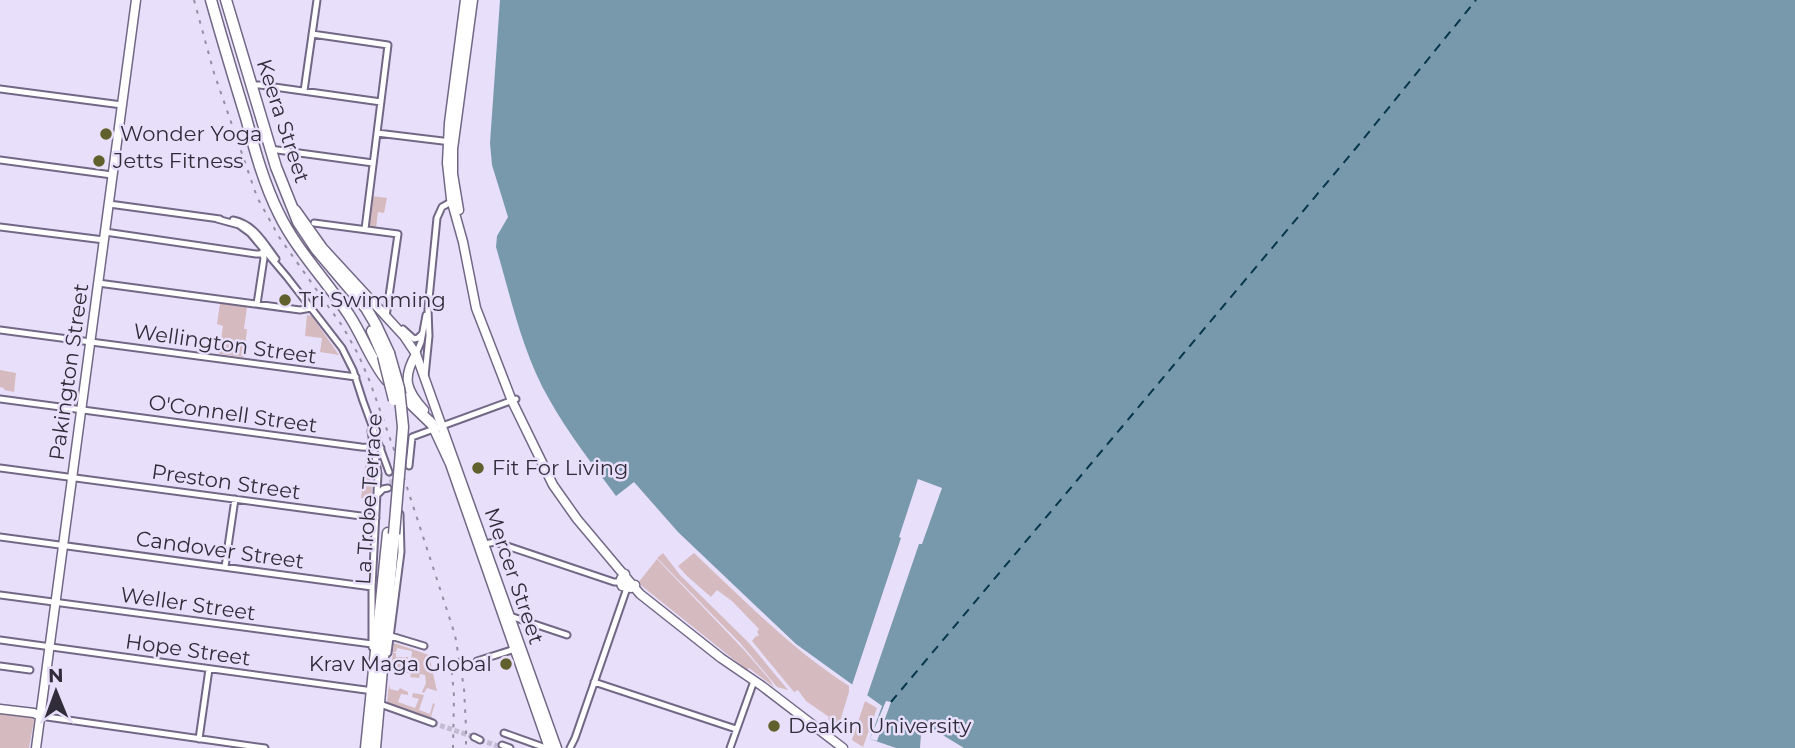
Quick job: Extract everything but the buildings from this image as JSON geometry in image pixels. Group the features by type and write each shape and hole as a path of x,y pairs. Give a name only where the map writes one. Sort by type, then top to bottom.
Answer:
{"highway":[{"name":"Keera Street","path":"211,0 260,165"},
{"name":"Keera Street","path":"226,0 270,149 290,202"},
{"path":"231,18 232,0"},
{"name":"La Trobe Terrace","path":"260,165 297,235 353,302 386,355"},
{"path":"260,165 269,193 290,233 351,318 387,380"},
{"name":"La Trobe Terrace","path":"290,202 298,222 316,249 371,317 386,355 391,383 396,441 375,748"},
{"path":"404,397 436,426"},
{"name":"La Trobe Terrace","path":"366,748 391,534"}],"street":[{"name":"Pakington Street","path":"36,748 136,0"},
{"path":"304,91 317,0"},
{"path":"451,142 465,0"},
{"path":"473,0 447,169 476,307 514,400 557,492 627,582 707,647 843,748"},
{"path":"312,33 388,46 365,229"},
{"path":"251,86 381,102"},
{"path":"0,89 122,105"},
{"path":"377,133 451,142"},
{"path":"270,149 373,163"},
{"path":"0,160 112,176"},
{"name":"Keera Street","path":"290,202 323,248 404,336 416,354 425,376"},
{"path":"109,204 242,224 281,265 287,277 342,348 356,377 378,449 389,472"},
{"path":"436,426 412,396 407,384 408,370 416,354 428,309 437,219 440,212 455,205"},
{"path":"314,223 397,234 386,317 412,338 422,334"},
{"path":"0,227 257,254 265,251"},
{"path":"257,304 265,251"},
{"path":"98,283 300,310 311,308"},
{"path":"425,376 429,336 428,309"},
{"name":"Wellington Street","path":"0,330 356,377"},
{"name":"Mercer Street","path":"425,376 436,426 510,615 517,648 557,748"},
{"name":"O'Connell Street","path":"0,399 378,449"},
{"path":"409,466 412,437 436,426 514,400"},
{"path":"373,687 372,587 378,449"},
{"name":"Preston Street","path":"0,468 376,518"},
{"path":"377,496 382,489 388,488"},
{"path":"225,567 235,499"},
{"path":"400,514 401,552 380,704 433,722"},
{"name":"Candover Street","path":"0,537 372,587"},
{"path":"482,545 495,542 614,582 627,582"},
{"name":"Mercer Street","path":"482,545 548,748"},
{"path":"572,748 627,582"},
{"name":"Weller Street","path":"0,595 372,644"},
{"path":"510,615 567,635"},
{"path":"391,636 424,646"},
{"name":"Hope Street","path":"0,640 209,669 373,687"},
{"path":"477,661 517,648"},
{"path":"0,666 30,670"},
{"path":"199,739 209,669"},
{"path":"594,681 736,729"},
{"path":"730,748 754,681"},
{"path":"0,709 265,748"},
{"path":"503,733 548,748"},
{"path":"534,744 542,742 545,736"}],"shaded area":[{"path":"372,196 387,198 384,213 378,212 376,228 368,227"},
{"path":"220,303 247,307 244,357 219,354 223,326 217,324"},
{"path":"307,315 312,316 339,355 320,352 322,338 305,336"},
{"path":"0,370 16,373 14,392 0,387"},
{"path":"367,452 371,453 372,499 361,498"},
{"path":"663,553 680,575 749,643 788,690 777,687 741,644 657,558"},
{"path":"694,553 788,640 849,686 838,728 830,723 829,717 806,701 798,690 794,692 752,641 759,635 759,629 732,601 717,590 711,597 678,566"},
{"path":"657,559 744,650 774,687 749,668 747,670 638,583"},
{"path":"394,643 429,655 437,691 427,688 422,692 426,683 425,675 420,674 419,678 410,677 411,674 391,670 393,653 396,653 396,657 408,657 408,661 411,661 412,651 397,648 396,652 393,652"},
{"path":"389,684 390,689 398,691 400,688 408,692 408,695 401,694 398,702 415,708 419,699 412,697 413,693 424,695 419,710 430,714 433,703 435,704 431,716 434,719 387,702"},
{"path":"865,701 877,708 863,747 852,740"},
{"path":"0,712 33,718 29,748 0,748"}],"water":[{"path":"500,0 1795,0 1795,748 964,748 931,728 933,719 921,733 920,748 896,748 870,739 882,706 796,644 678,532 634,482 616,496 549,399 531,363 496,247 497,236 508,217 492,165 490,143"}],"pier":[{"path":"918,479 942,488 922,544 919,544 867,696 852,685"},
{"path":"886,701 891,702 877,741 870,739"}],"ferry route":[{"path":"891,702 1356,148 1476,0"}],"tunnel":[{"path":"389,472 394,489"},
{"path":"433,723 474,737"},
{"path":"480,740 504,748"}],"railway":[{"path":"194,0 214,73 257,197 279,237 343,327 370,382 455,635 464,688 466,748"},
{"path":"451,661 454,696 453,748"}],"place":[{"name":"Wonder Yoga","path":"106,134"},
{"name":"Jetts Fitness","path":"99,161"},
{"name":"Tri Swimming","path":"285,300"},
{"name":"Fit For Living","path":"478,468"},
{"name":"Krav Maga Global","path":"506,664"},
{"name":"Deakin University","path":"774,726"}]}
